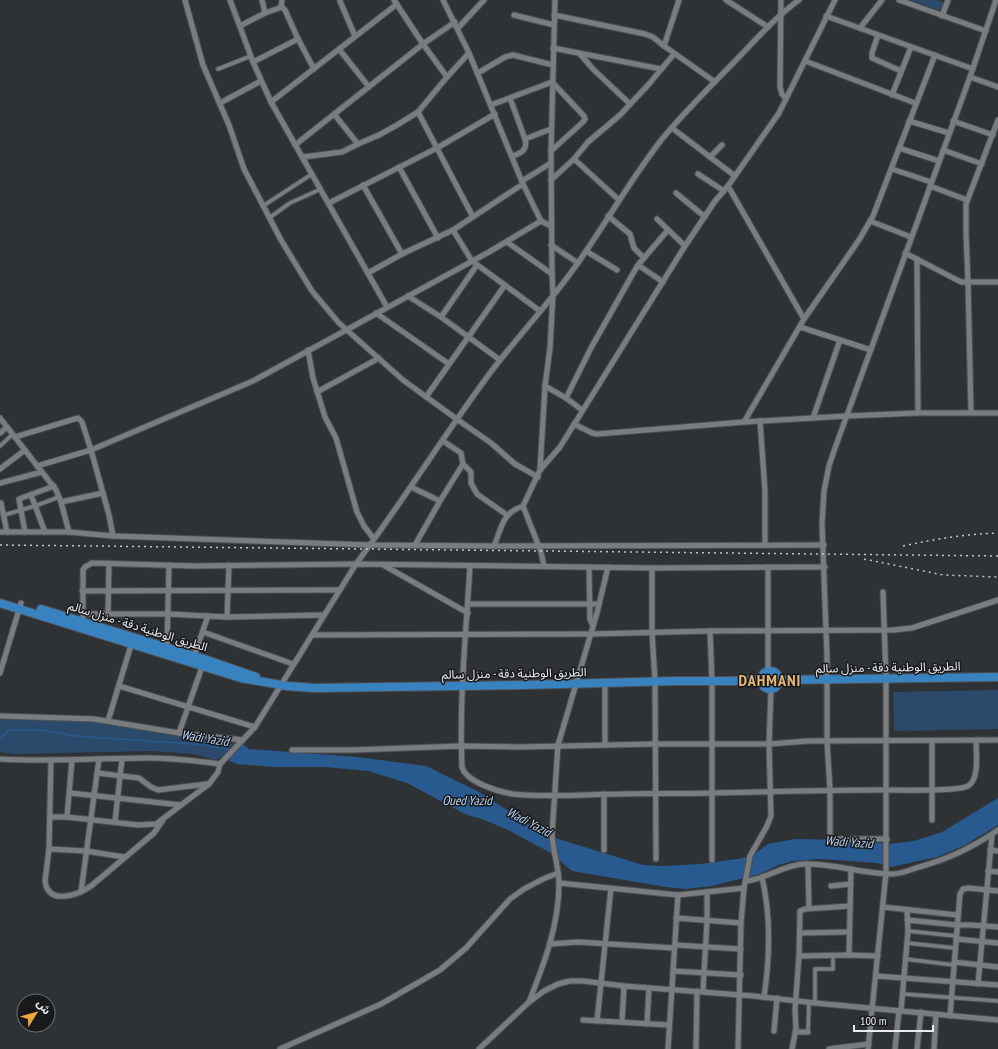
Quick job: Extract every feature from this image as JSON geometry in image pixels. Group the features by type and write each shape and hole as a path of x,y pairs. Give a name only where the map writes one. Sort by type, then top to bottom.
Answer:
{"main road":[{"name":"الطريق الوطنية دقة - منزل سالم","path":"0,597 20,606"},
{"name":"الطريق الوطنية دقة - منزل سالم","path":"0,603 20,606 83,622 133,641 203,662 241,678 280,685 315,688 762,680"},
{"name":"الطريق الوطنية دقة - منزل سالم","path":"133,641 167,648 194,656 203,662"},
{"path":"768,672 776,673 779,680 777,686 771,689 764,686 762,680 764,674 768,672"},
{"name":"الطريق الوطنية دقة - منزل سالم","path":"779,680 998,677"}],"street":[{"path":"185,0 203,65 229,125 244,169 281,240 312,291 339,323 403,380 487,439 515,464 538,477"},
{"path":"230,0 253,62 271,102 387,307"},
{"path":"262,0 265,13"},
{"path":"281,7 282,0"},
{"path":"444,0 478,73 494,114 541,221 551,226"},
{"path":"458,28 484,0"},
{"path":"494,546 507,515 523,506 540,470 545,386 550,348 553,294 551,245 551,129 554,15 556,0"},
{"path":"664,46 679,0"},
{"path":"726,0 768,27"},
{"path":"781,0 780,87 782,94 786,99"},
{"path":"50,817 67,817 138,825 156,824 209,784 218,772 222,762 255,727 356,564 500,360 578,263 619,200 672,128 714,82 768,27 799,0"},
{"path":"540,470 560,447 685,246 715,201 736,176 779,113 835,0"},
{"path":"860,28 882,0"},
{"path":"899,0 986,31"},
{"path":"941,0 948,1 942,16"},
{"path":"887,841 834,839 832,838 830,830 830,790 827,741 828,679 825,567 822,524 824,491 829,466 970,77 996,0"},
{"path":"340,1 356,36"},
{"path":"271,102 356,36 396,2 423,44 447,77"},
{"path":"240,26 265,13 281,7"},
{"path":"281,7 285,10 314,69"},
{"path":"514,15 554,25"},
{"path":"554,15 653,37 674,54 714,82"},
{"path":"826,16 973,68"},
{"path":"295,145 423,44 455,22"},
{"path":"878,35 871,57 901,71"},
{"path":"253,62 298,39"},
{"path":"892,95 911,47"},
{"path":"553,48 661,70"},
{"path":"339,49 369,87"},
{"path":"302,157 342,152 379,135 418,112 469,53"},
{"path":"580,54 599,75 630,104"},
{"path":"551,180 574,159 588,142 620,115 674,54"},
{"path":"478,73 505,57 513,55 553,65"},
{"path":"744,422 804,319 859,240 870,221 892,169 915,103 935,55"},
{"path":"218,69 251,56"},
{"path":"805,61 915,103"},
{"path":"970,77 998,87"},
{"path":"220,103 261,81"},
{"path":"491,105 552,82"},
{"path":"551,151 585,119 584,116 552,82"},
{"path":"510,98 526,145 524,150 512,156"},
{"path":"418,112 473,217"},
{"path":"334,114 358,144"},
{"path":"329,204 363,185 437,148 494,114"},
{"path":"970,413 966,234 967,200 998,120"},
{"path":"909,121 949,133"},
{"path":"953,121 993,135"},
{"path":"672,128 736,176"},
{"path":"525,139 551,129"},
{"path":"710,157 722,145"},
{"path":"899,148 939,161"},
{"path":"943,150 982,164"},
{"path":"574,159 619,200"},
{"path":"368,273 402,254 453,230 551,163"},
{"path":"399,167 438,238"},
{"path":"892,169 967,200"},
{"path":"263,206 312,174"},
{"path":"698,174 724,191"},
{"path":"363,185 402,254"},
{"path":"728,186 804,319"},
{"path":"269,218 290,203 321,190"},
{"path":"676,193 705,217"},
{"path":"608,216 630,234 634,248 644,258"},
{"path":"657,219 685,246"},
{"path":"37,466 91,450 253,381 507,242 541,221"},
{"path":"870,221 911,237"},
{"path":"453,230 472,261 540,311"},
{"path":"566,398 591,348 638,265 668,230"},
{"path":"507,242 552,274"},
{"path":"551,245 578,263"},
{"path":"586,251 617,270"},
{"path":"905,253 959,281 998,282"},
{"path":"917,259 918,413"},
{"path":"441,317 477,265"},
{"path":"638,265 663,282"},
{"path":"426,397 505,285"},
{"path":"408,296 441,317 500,360"},
{"path":"376,313 449,364"},
{"path":"800,326 872,350"},
{"path":"813,418 840,340"},
{"path":"308,350 317,392 325,417 336,438 357,512 364,526 374,539"},
{"path":"317,392 379,358"},
{"path":"545,386 566,398 582,410"},
{"path":"574,424 597,434 744,422 847,416 918,413 998,413"},
{"path":"0,418 54,486 60,500 69,532"},
{"path":"0,446 14,436 78,418 81,420 103,493 113,536"},
{"path":"760,421 765,491 765,545"},
{"path":"0,432 7,427"},
{"path":"443,441 461,453 463,464 471,472 471,483 477,494 507,515"},
{"path":"0,469 25,450"},
{"path":"415,545 463,464"},
{"path":"0,483 42,472"},
{"path":"25,532 19,499 54,486"},
{"path":"411,487 440,501"},
{"path":"2,512 21,510 60,500 103,493"},
{"path":"31,495 45,532"},
{"path":"1,503 7,532"},
{"path":"523,506 544,566"},
{"path":"0,532 69,532 113,536 370,545 824,545"},
{"path":"324,615 208,616 108,614 83,622 83,570 92,563 195,566 356,564 652,568 825,567"},
{"path":"108,614 109,563"},
{"path":"167,648 169,565"},
{"path":"227,616 228,565"},
{"path":"384,565 468,613"},
{"path":"470,566 462,686 461,746 463,771 468,777 504,792 524,795 554,795 830,790 933,790 963,788 972,783 976,776 976,740"},
{"path":"589,567 590,619 593,626"},
{"path":"528,1003 542,969 556,920 559,883 552,835 558,746 566,714 577,683 591,634 608,567"},
{"path":"768,567 768,672"},
{"path":"652,568 652,632 655,681 654,744 656,859"},
{"path":"82,590 340,590"},
{"path":"829,1049 868,1046 886,873 886,679 883,592"},
{"path":"312,635 591,634 710,631 884,630 912,628 998,600"},
{"path":"468,604 599,604"},
{"path":"0,673 20,606"},
{"path":"194,656 208,616"},
{"path":"710,631 712,681 712,860"},
{"path":"203,632 294,664"},
{"path":"108,721 133,641"},
{"path":"179,733 203,662"},
{"path":"605,683 605,745"},
{"path":"119,686 255,727"},
{"path":"738,1049 741,975 741,923 744,888 750,856 771,816 769,744 771,689"},
{"path":"0,716 108,721 179,733 242,741"},
{"path":"292,750 352,750 461,746 769,744 827,741 998,740"},
{"path":"932,741 932,820"},
{"path":"0,759 72,760 151,758 222,762"},
{"path":"81,892 99,759"},
{"path":"115,822 122,759"},
{"path":"52,760 49,849 45,886 54,895 68,896 81,892 91,886 154,833 163,820"},
{"path":"67,817 72,760"},
{"path":"97,773 139,778 151,787 158,790 209,784"},
{"path":"70,793 181,805"},
{"path":"604,794 604,850"},
{"path":"746,881 762,877 783,868 808,864 886,873 900,873 954,856 998,830"},
{"path":"978,984 992,834"},
{"path":"49,849 86,852 124,858"},
{"path":"990,850 998,851"},
{"path":"808,864 809,908"},
{"path":"849,955 851,869"},
{"path":"988,871 998,872"},
{"path":"280,1049 381,1004 440,970 466,948 510,899 530,885 558,873"},
{"path":"762,877 767,905 769,944 764,997"},
{"path":"559,883 678,895 744,888"},
{"path":"831,886 851,884"},
{"path":"597,1021 611,888"},
{"path":"950,1016 950,998 960,894 963,890 968,888 998,891"},
{"path":"696,1049 700,991 704,972 707,892"},
{"path":"668,1049 678,895"},
{"path":"792,1049 795,1032 795,1001 799,956 800,911 802,909 809,908 850,906"},
{"path":"883,907 958,915"},
{"path":"895,1049 903,994 908,931 907,910"},
{"path":"676,918 741,923"},
{"path":"907,920 998,927"},
{"path":"908,931 998,943"},
{"path":"800,933 849,932"},
{"path":"550,944 578,942 741,949"},
{"path":"907,943 955,948"},
{"path":"799,956 878,956"},
{"path":"795,1032 808,1032 815,969 832,969 833,956"},
{"path":"905,959 998,967"},
{"path":"673,971 741,975"},
{"path":"876,976 998,985"},
{"path":"479,1049 528,1003 544,991 558,984 570,981 671,990 740,994 812,1003 998,1020"},
{"path":"622,1022 624,986"},
{"path":"647,1024 649,988"},
{"path":"903,994 998,1001"},
{"path":"774,1032 777,998"},
{"path":"917,1049 921,1012"},
{"path":"934,1049 936,1014"},
{"path":"583,1020 669,1024"}],"shaded area":[{"path":"911,0 938,0 944,3 941,11"},
{"path":"998,690 998,729 894,731 893,692"},
{"path":"42,719 94,722 234,744 217,760 193,754 152,751 13,754 0,752 0,720"}],"water":[{"name":"Oued Yazid","path":"240,742 249,749 357,757 426,766 479,792 533,827 555,838 643,865 663,866 700,864 737,859 752,856 768,844 795,839 844,840 888,844 914,841 942,832 998,798 998,825 965,845 937,857 891,867 877,863 820,859 792,861 759,874 712,886 686,889 666,887 572,871 549,852 508,830 482,819 467,815 407,783 368,771 325,767 275,767 237,764 221,757 234,744"}],"waterway":[{"name":"Wadi Yazid","path":"0,738 10,730 41,730 76,736 207,745 230,750"}],"railway":[{"path":"903,546 950,537 998,533"},
{"path":"0,545 998,556"},
{"path":"864,559 943,575 998,577"}],"district":[{"name":"DAHMANI","path":"770,680"}]}
